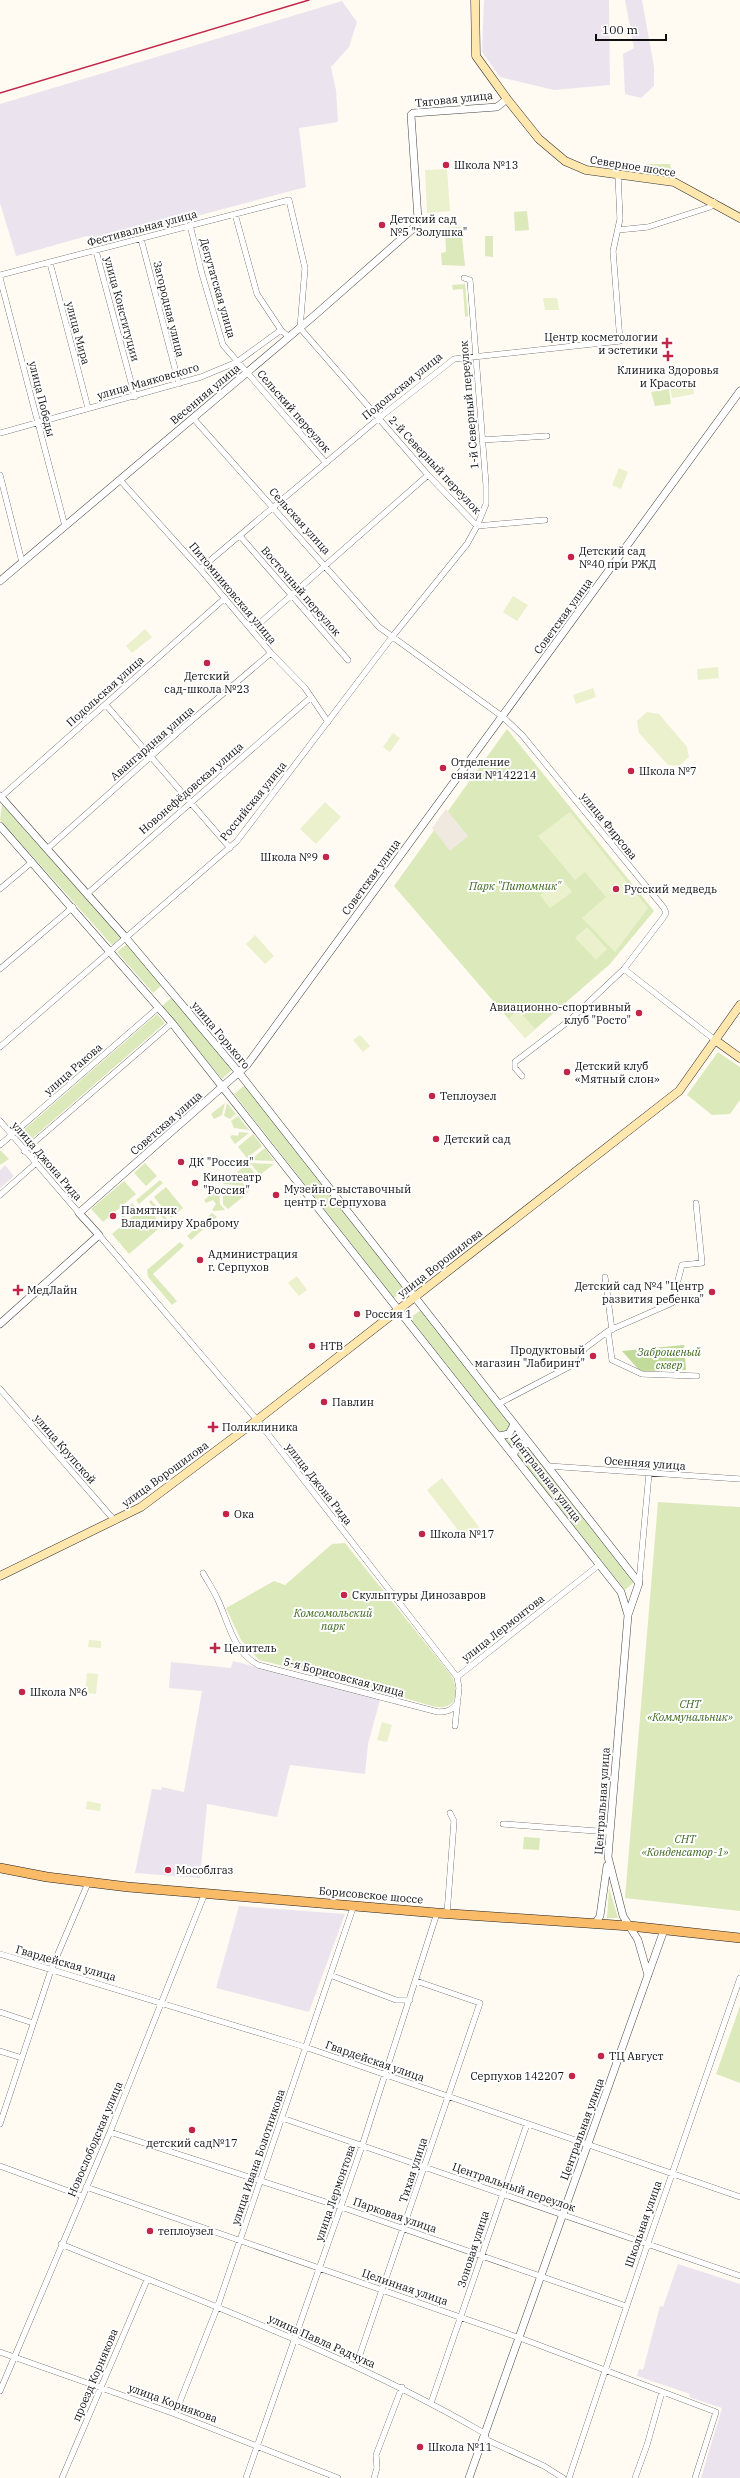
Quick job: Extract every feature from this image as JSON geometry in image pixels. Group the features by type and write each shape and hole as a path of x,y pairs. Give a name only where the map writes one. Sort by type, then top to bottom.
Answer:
{"main road":[{"name":"Северное шоссе","path":"475,0 476,56 507,99 540,139 565,161 586,170 674,182 714,202 740,218"},
{"name":"улица Ворошилова","path":"0,1576 115,1521 157,1496 400,1309 679,1091 740,1005"},
{"path":"715,1040 740,1058"},
{"name":"Борисовское шоссе","path":"0,1868 88,1883 447,1914 630,1926 740,1938"}],"street":[{"name":"Тяговая улица","path":"418,219 411,115 413,113 497,107 507,99"},
{"name":"Подольская улица","path":"200,569 379,418 454,359 620,342 613,251 620,218 618,175"},
{"name":"Фестивальная улица","path":"0,276 289,200 304,268 300,328"},
{"path":"618,230 648,227 710,207 714,202"},
{"path":"235,214 257,294 281,330 289,337"},
{"name":"Весенняя улица","path":"0,581 300,328 407,235 416,226 418,219"},
{"name":"Депутатская улица","path":"190,225 223,345 247,373"},
{"name":"Загородная улица","path":"141,239 178,384"},
{"name":"улица Конституции","path":"96,251 135,396"},
{"name":"улица Мира","path":"50,263 88,408"},
{"name":"улица Победы","path":"0,276 64,526"},
{"name":"1-й Северный переулок","path":"467,279 475,356 486,504 477,526"},
{"name":"2-й Северный переулок","path":"300,328 428,475 477,526"},
{"name":"улица Маяковского","path":"0,433 178,384 237,362 281,330"},
{"name":"Сельский переулок","path":"247,373 326,463"},
{"name":"Советская улица","path":"79,1213 224,1088 239,1073 285,1015 740,391"},
{"name":"Сельская улица","path":"193,418 326,565 379,627 392,638"},
{"path":"482,440 547,436"},
{"path":"0,475 22,562"},
{"path":"252,630 428,475"},
{"name":"Питомниковская улица","path":"120,480 200,569 271,654 305,688 310,698 328,722"},
{"path":"477,526 545,520"},
{"name":"Российская улица","path":"0,1047 230,848 392,638 467,544 477,526"},
{"name":"Восточный переулок","path":"240,536 348,660"},
{"name":"Подольская улица","path":"0,797 106,705 224,598"},
{"name":"улица Фирсова","path":"392,638 503,717 522,736 664,908 666,913 624,969 570,1020 515,1062 515,1068 522,1076"},
{"name":"Авангардная улица","path":"47,849 150,757 271,654"},
{"name":"Новонефёдовская улица","path":"87,894 310,698"},
{"path":"106,705 230,848"},
{"name":"улица Горького","path":"0,797 126,938 239,1073 415,1297"},
{"path":"0,826 159,1007 400,1309"},
{"path":"0,889 32,862"},
{"path":"0,969 72,907"},
{"path":"624,969 715,1040"},
{"name":"улица Ракова","path":"0,1145 159,1007"},
{"path":"24,1151 172,1023"},
{"name":"улица Джона Рида","path":"0,1121 35,1164 79,1213"},
{"path":"0,1195 35,1164"},
{"path":"498,1404 580,1361 584,1349 610,1330 672,1303 682,1265 702,1263 696,1203"},
{"path":"0,1324 99,1235 79,1213"},
{"name":"улица Джона Рида","path":"99,1235 256,1420 457,1677"},
{"path":"605,1277 612,1360 642,1374 697,1376"},
{"name":"Центральная улица","path":"415,1297 639,1583"},
{"name":"Центральная улица","path":"400,1309 621,1592 628,1615 608,1857 623,1916 638,1940 648,1975 520,2338 468,2478"},
{"name":"улица Крупской","path":"0,1389 115,1521"},
{"path":"500,1436 509,1434 514,1424"},
{"path":"514,1454 517,1445 529,1443"},
{"name":"Осенняя улица","path":"548,1466 740,1479"},
{"path":"628,1615 639,1583 649,1473"},
{"name":"улица Лермонтова","path":"455,1726 458,1702 457,1677 599,1565"},
{"name":"5-я Борисовская улица","path":"203,1573 218,1600 236,1642 251,1661 258,1665 438,1712 446,1712 452,1709 458,1702"},
{"path":"621,1592 631,1594 637,1591"},
{"path":"447,1914 454,1821 450,1813"},
{"path":"503,1824 610,1832"},
{"path":"595,1924 600,1916 608,1857"},
{"path":"0,2124 51,1970 88,1883"},
{"name":"Новослободская улица","path":"0,2391 61,2244 110,2132 206,1893"},
{"name":"улица Ивана Болотникова","path":"175,2414 217,2308 354,1905"},
{"name":"улица Лермонтова","path":"246,2478 362,2146 437,1913"},
{"path":"648,1975 664,1930"},
{"name":"Гвардейская улица","path":"0,1954 163,2002 305,2047 740,2197"},
{"path":"330,1975 396,2000 410,2000"},
{"name":"Школьная улица","path":"569,2478 671,2174 740,1978"},
{"name":"Тихая улица","path":"356,2366 480,2003 416,1981"},
{"path":"0,2012 33,2023"},
{"path":"0,2051 22,2058"},
{"name":"Центральный переулок","path":"282,2118 564,2214 740,2276"},
{"name":"Зоновая улица","path":"431,2403 527,2124"},
{"name":"Парковая улица","path":"110,2132 341,2207 626,2306"},
{"path":"0,2166 82,2196"},
{"name":"Целинная улица","path":"86,2187 240,2242 320,2268 520,2338 716,2412 694,2478"},
{"name":"улица Павла Радчука","path":"61,2244 147,2280 296,2338 402,2387 484,2433 487,2440 544,2466 563,2478"},
{"name":"проезд Корнякова","path":"62,2478 99,2387 147,2280"},
{"name":"улица Корнякова","path":"0,2352 175,2414 338,2478"},
{"path":"374,2478 377,2468 376,2455 402,2387"},
{"path":"634,2478 647,2445 662,2392"}],"shaded area":[{"path":"484,0 609,0 610,85 554,90 500,77 482,52"},
{"path":"625,0 642,0 654,67 654,86 641,98 625,94 623,54 634,48"},
{"path":"342,1 357,22 349,47 331,67 336,90 338,122 299,128 306,187 96,243 87,236 16,256 0,203 0,104"},
{"path":"446,809 468,836 450,851 432,828"},
{"path":"5,1165 14,1176 0,1188 0,1170"},
{"path":"233,1661 380,1700 368,1744 365,1774 290,1765 277,1817 207,1804 200,1878 135,1873 152,1789 161,1790 162,1787 184,1792 202,1691 169,1688 171,1662 231,1668"},
{"path":"239,1906 345,1914 309,2012 216,1988"},
{"path":"678,2264 740,2284 740,2478 701,2478 722,2408 689,2397 690,2394 637,2376 639,2369 643,2370 660,2306 663,2307"}],"green space":[{"path":"645,164 670,164 672,171 640,169"},
{"path":"447,169 450,211 427,213 425,170"},
{"path":"527,211 529,230 515,231 514,212"},
{"path":"461,227 465,266 442,265 441,253 446,252 445,228"},
{"path":"485,236 493,236 493,257 485,256"},
{"path":"465,284 468,316 465,317 463,289 453,290 452,285"},
{"path":"543,298 557,298 559,310 545,310"},
{"path":"692,383 694,394 672,398 670,386"},
{"path":"669,389 671,404 655,406 651,392"},
{"path":"619,468 628,472 621,489 612,485"},
{"path":"513,596 528,605 517,621 503,612"},
{"path":"145,629 152,637 132,653 126,646"},
{"path":"718,667 719,678 698,680 697,669"},
{"path":"593,688 596,697 576,704 573,695"},
{"path":"647,712 659,714 687,747 689,757 679,766 668,765 639,733 637,721"},
{"name":"Парк \"Питомник\"","path":"507,729 654,911 610,964 525,1038 394,886"},
{"path":"393,733 400,738 390,752 383,747"},
{"path":"325,802 341,817 316,844 300,829"},
{"path":"2,804 121,938 112,945 0,820"},
{"name":"Русский медведь","path":"570,812 648,908 615,952 582,918 606,897 585,872 575,880 538,836"},
{"path":"562,879 572,892 550,908 540,895"},
{"path":"587,927 607,949 596,960 575,938"},
{"path":"255,935 274,956 265,964 246,944"},
{"path":"127,944 162,985 153,993 117,952"},
{"path":"172,997 233,1069 222,1079 162,1006"},
{"path":"518,1010 535,1029 525,1038 508,1019"},
{"path":"157,1014 165,1023 28,1142 20,1133"},
{"path":"360,1035 370,1046 363,1052 353,1040"},
{"path":"718,1052 740,1067 740,1100 730,1114 712,1115 687,1095"},
{"path":"246,1084 405,1290 394,1298 234,1094"},
{"path":"225,1103 222,1115 214,1119 211,1114"},
{"path":"227,1103 236,1114 230,1119 224,1116"},
{"path":"238,1116 249,1130 234,1128 231,1121"},
{"path":"239,1132 249,1133 235,1144 230,1137 232,1135 238,1136"},
{"path":"253,1134 262,1146 247,1158 238,1147"},
{"path":"265,1148 274,1161 250,1160"},
{"path":"0,1150 9,1159 0,1165"},
{"path":"145,1163 157,1176 146,1186 134,1173"},
{"path":"250,1163 274,1164 260,1175"},
{"path":"247,1164 258,1177 248,1185 237,1172"},
{"path":"235,1173 245,1186 223,1184"},
{"path":"160,1180 163,1183 139,1204 136,1200"},
{"path":"124,1181 136,1194 103,1222 91,1209"},
{"path":"166,1187 183,1208 171,1218 154,1197"},
{"path":"219,1188 220,1204 225,1210 214,1211 212,1210 216,1204 213,1200 206,1203 204,1200"},
{"path":"223,1188 245,1190 249,1192 228,1209 223,1204"},
{"path":"151,1200 168,1220 166,1222 149,1202"},
{"path":"132,1203 136,1207 123,1218 120,1214"},
{"path":"145,1206 163,1225 129,1254 112,1234"},
{"path":"212,1213 217,1217 191,1240 187,1236"},
{"path":"180,1242 184,1246 153,1274 177,1301 172,1305 148,1277 147,1270"},
{"path":"297,1276 307,1290 299,1296 288,1283"},
{"path":"421,1310 510,1423 508,1431 503,1433 499,1431 410,1318"},
{"name":"Заброшеный сквер","path":"684,1345 686,1370 640,1371 622,1351"},
{"path":"515,1429 524,1441 512,1449 504,1438"},
{"path":"524,1445 529,1448 634,1582 625,1590 517,1455 520,1447"},
{"path":"442,1478 479,1527 465,1539 427,1490"},
{"path":"658,1502 740,1507 740,1911 625,1898"},
{"name":"Комсомольский парк","path":"345,1543 451,1675 456,1688 456,1694 451,1704 440,1707 432,1706 340,1680 259,1660 241,1640 226,1608 274,1581 285,1585 332,1544"},
{"path":"89,1640 101,1641 101,1648 88,1647"},
{"path":"87,1673 98,1674 96,1694 85,1693"},
{"path":"382,1722 392,1725 387,1742 377,1740"},
{"path":"87,1801 101,1804 100,1811 86,1809"},
{"path":"524,1837 540,1838 539,1850 523,1849"},
{"path":"609,1888 618,1918 607,1918"},
{"path":"740,2006 740,2083 716,2074"}],"railway":[{"path":"0,93 309,0"}],"place":[{"name":"Школа №13","path":"446,165"},
{"name":"Детский сад №5 \"Золушка\"","path":"382,225"},
{"name":"Центр косметологии и эстетики","path":"667,343"},
{"name":"Клиника Здоровья и Красоты","path":"668,356"},
{"name":"Детский сад №40 при РЖД","path":"571,557"},
{"name":"Детский сад-школа №23","path":"207,663"},
{"name":"Отделение связи №142214","path":"443,768"},
{"name":"Школа №7","path":"631,771"},
{"name":"Школа №9","path":"326,857"},
{"name":"Русский медведь","path":"616,889"},
{"name":"Авиационно-спортивный клуб \"Росто\"","path":"639,1013"},
{"name":"Детский клуб «Мятный слон»","path":"567,1072"},
{"name":"Теплоузел","path":"432,1096"},
{"name":"Детский сад","path":"436,1139"},
{"name":"ДК \"Россия\"","path":"181,1162"},
{"name":"Кинотеатр \"Россия\"","path":"195,1183"},
{"name":"Музейно-выставочный центр г. Серпухова","path":"276,1195"},
{"name":"Памятник Владимиру Храброму","path":"113,1216"},
{"name":"Администрация г. Серпухов","path":"200,1260"},
{"name":"МедЛайн","path":"18,1290"},
{"name":"Детский сад №4 \"Центр развития ребенка\"","path":"712,1292"},
{"name":"Россия 1","path":"357,1314"},
{"name":"НТВ","path":"312,1346"},
{"name":"Продуктовый магазин \"Лабиринт\"","path":"593,1356"},
{"name":"Павлин","path":"324,1402"},
{"name":"Поликлиника","path":"213,1427"},
{"name":"Ока","path":"226,1514"},
{"name":"Школа №17","path":"422,1534"},
{"name":"Скульптуры Динозавров","path":"344,1595"},
{"name":"Целитель","path":"215,1648"},
{"name":"Школа №6","path":"22,1692"},
{"name":"Мособлгаз","path":"168,1870"},
{"name":"ТЦ Август","path":"601,2056"},
{"name":"Серпухов 142207","path":"572,2076"},
{"name":"детский сад№17","path":"192,2130"},
{"name":"теплоузел","path":"150,2231"},
{"name":"Школа №11","path":"420,2447"}],"park label":[{"name":"СНТ «Коммунальник»","path":"690,1710"},
{"name":"СНТ «Конденсатор-1»","path":"685,1845"}]}
